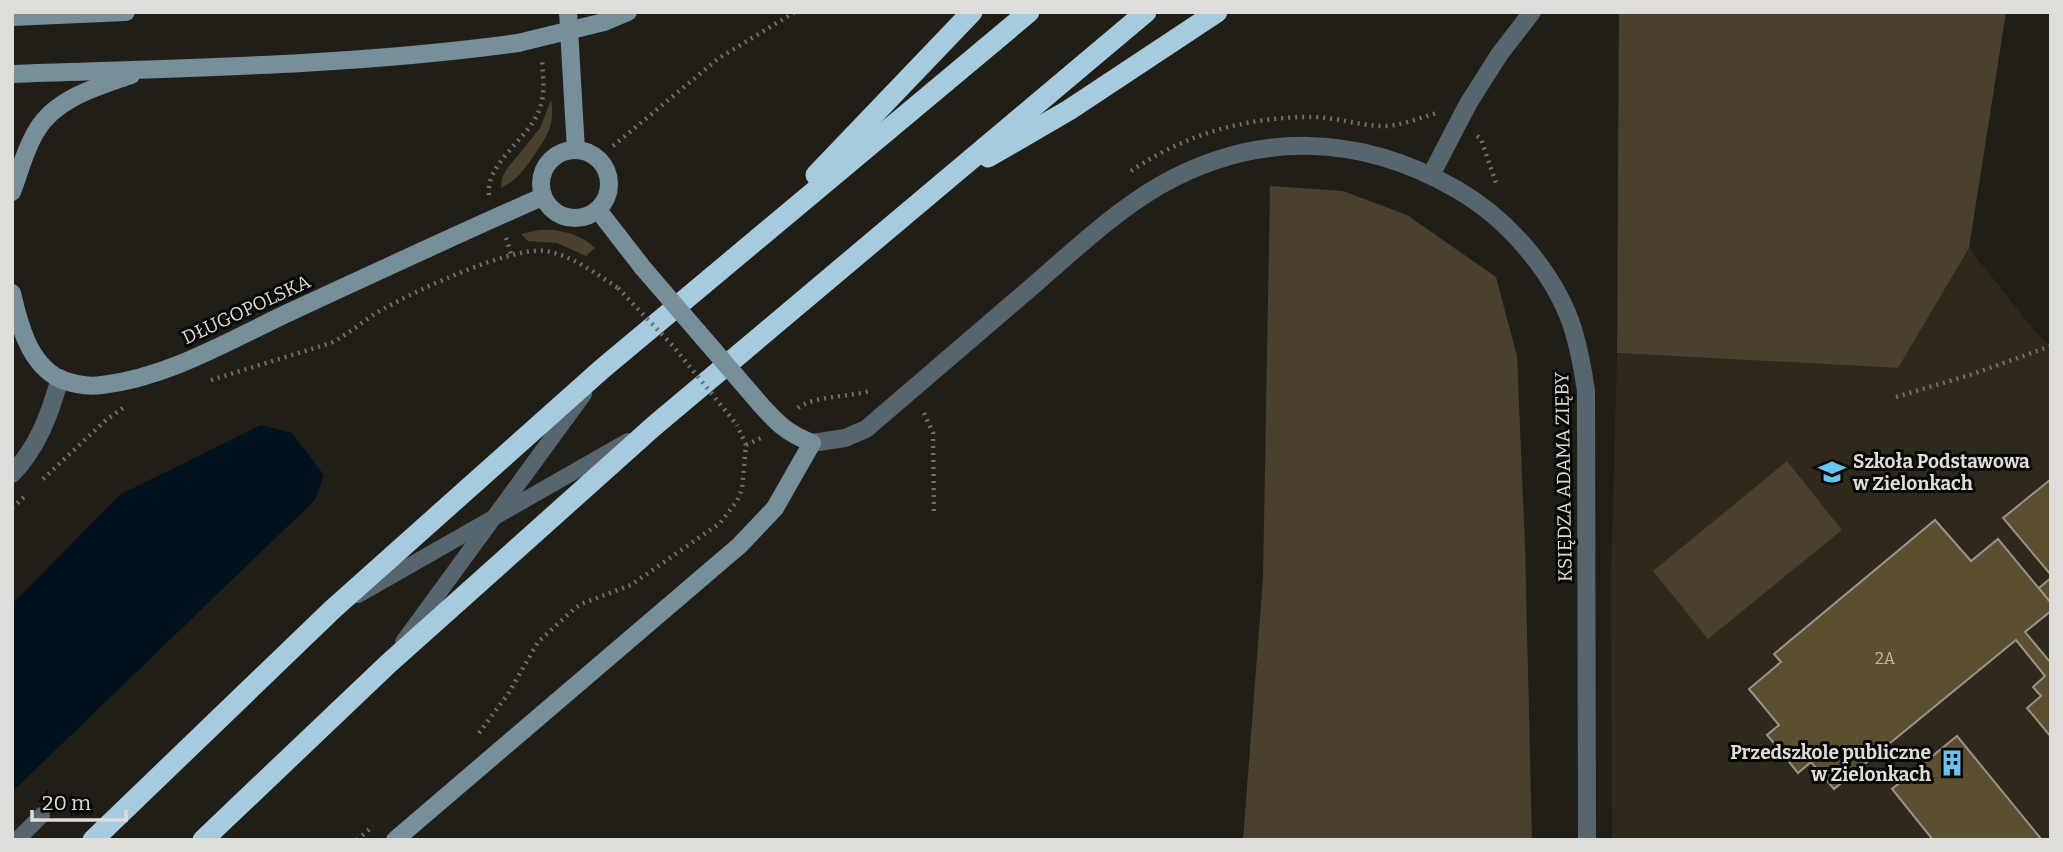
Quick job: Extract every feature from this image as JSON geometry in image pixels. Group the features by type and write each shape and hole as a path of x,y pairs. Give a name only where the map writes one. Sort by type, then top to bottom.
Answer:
{"highway":[{"path":"744,250 972,12"},
{"path":"93,840 333,609 602,369 1029,12"},
{"path":"202,840 388,664 654,426 1146,12"},
{"path":"938,186 1069,110 1217,12"}],"street":[{"path":"12,17 126,12"},
{"path":"568,12 576,150"},
{"path":"12,74 359,60 450,52 518,43 604,22 628,12"},
{"path":"1431,174 1468,104 1499,55 1532,12"},
{"path":"12,192 38,128 57,108 93,88 151,69"},
{"name":"KSIĘDZA ADAMA ZIĘBY","path":"813,443 845,438 866,429 1123,211 1159,186 1208,163 1282,147 1308,145 1341,147 1375,154 1431,174 1467,195 1497,218 1538,265 1559,297 1573,328 1586,391 1587,840"},
{"path":"576,150 595,156 607,172 608,193 598,210 578,219 556,214 542,197 540,185 541,174 547,164 565,151 576,150"},
{"name":"DŁUGOPOLSKA","path":"60,378 81,385 101,385 177,365 542,197"},
{"path":"395,840 740,545 775,508 813,443 791,435 778,424 643,268 598,210"},
{"path":"12,293 19,322 29,346 46,369 60,378 48,421 36,443 12,474"}],"lane":[{"path":"388,664 602,369"},
{"path":"333,609 654,426"},
{"path":"17,840 42,815"}],"path":[{"path":"613,146 719,58 794,12"},
{"path":"489,194 492,174 539,112 544,89 542,51"},
{"path":"1416,118 1439,113"},
{"path":"1471,130 1480,139 1493,174"},
{"path":"506,239 511,254"},
{"path":"210,380 331,342 348,335 386,307 440,282 511,254 537,250 559,254 586,267 618,288 673,346 737,425 746,445 742,489 737,501 720,523 631,585 581,604 573,610 538,642 508,694 475,737"},
{"path":"1896,397 1970,375 2051,346"},
{"path":"907,394 922,409 933,433 934,514"},
{"path":"796,409 804,402 854,396"},
{"path":"40,482 106,420 129,405"},
{"path":"12,508 31,491"},
{"path":"358,840 377,822"}],"shaded area":[{"path":"1619,12 2006,12 1969,248 1898,368 1617,353"},
{"path":"551,100 551,124 546,137 523,171 501,188 506,170 540,128"},
{"path":"1270,186 1343,191 1407,215 1496,277 1517,356 1525,545 1532,840 1243,840 1263,578"},
{"path":"538,230 569,233 595,248 586,256 557,243 528,241 521,234"},
{"name":"Szkoła Podstawowa w Zielonkach","path":"1969,248 2038,335 2051,346 2051,840 1612,840 1611,577 1617,353 1897,368"},
{"path":"1787,461 1842,530 1708,639 1653,571"}],"water":[{"path":"261,425 292,433 324,475 315,500 12,792 12,604 121,494"}],"building":[{"path":"2051,479 2051,575 2003,518"},
{"path":"1935,520 1971,561 1998,539 2051,603 2051,611 2025,632 2051,663 2051,737 2027,708 2041,696 2033,687 2045,676 2016,640 1834,789 1811,762 1798,773 1767,735 1779,725 1749,689 1781,662 1774,654"},
{"path":"2051,578 2051,603 2039,588"},
{"name":"Przedszkole publiczne w Zielonkach","path":"1957,736 2042,840 1933,840 1892,789"}],"place":[{"name":"Szkoła Podstawowa w Zielonkach","path":"1832,472"},
{"name":"Przedszkole publiczne w Zielonkach","path":"1952,763"}]}
